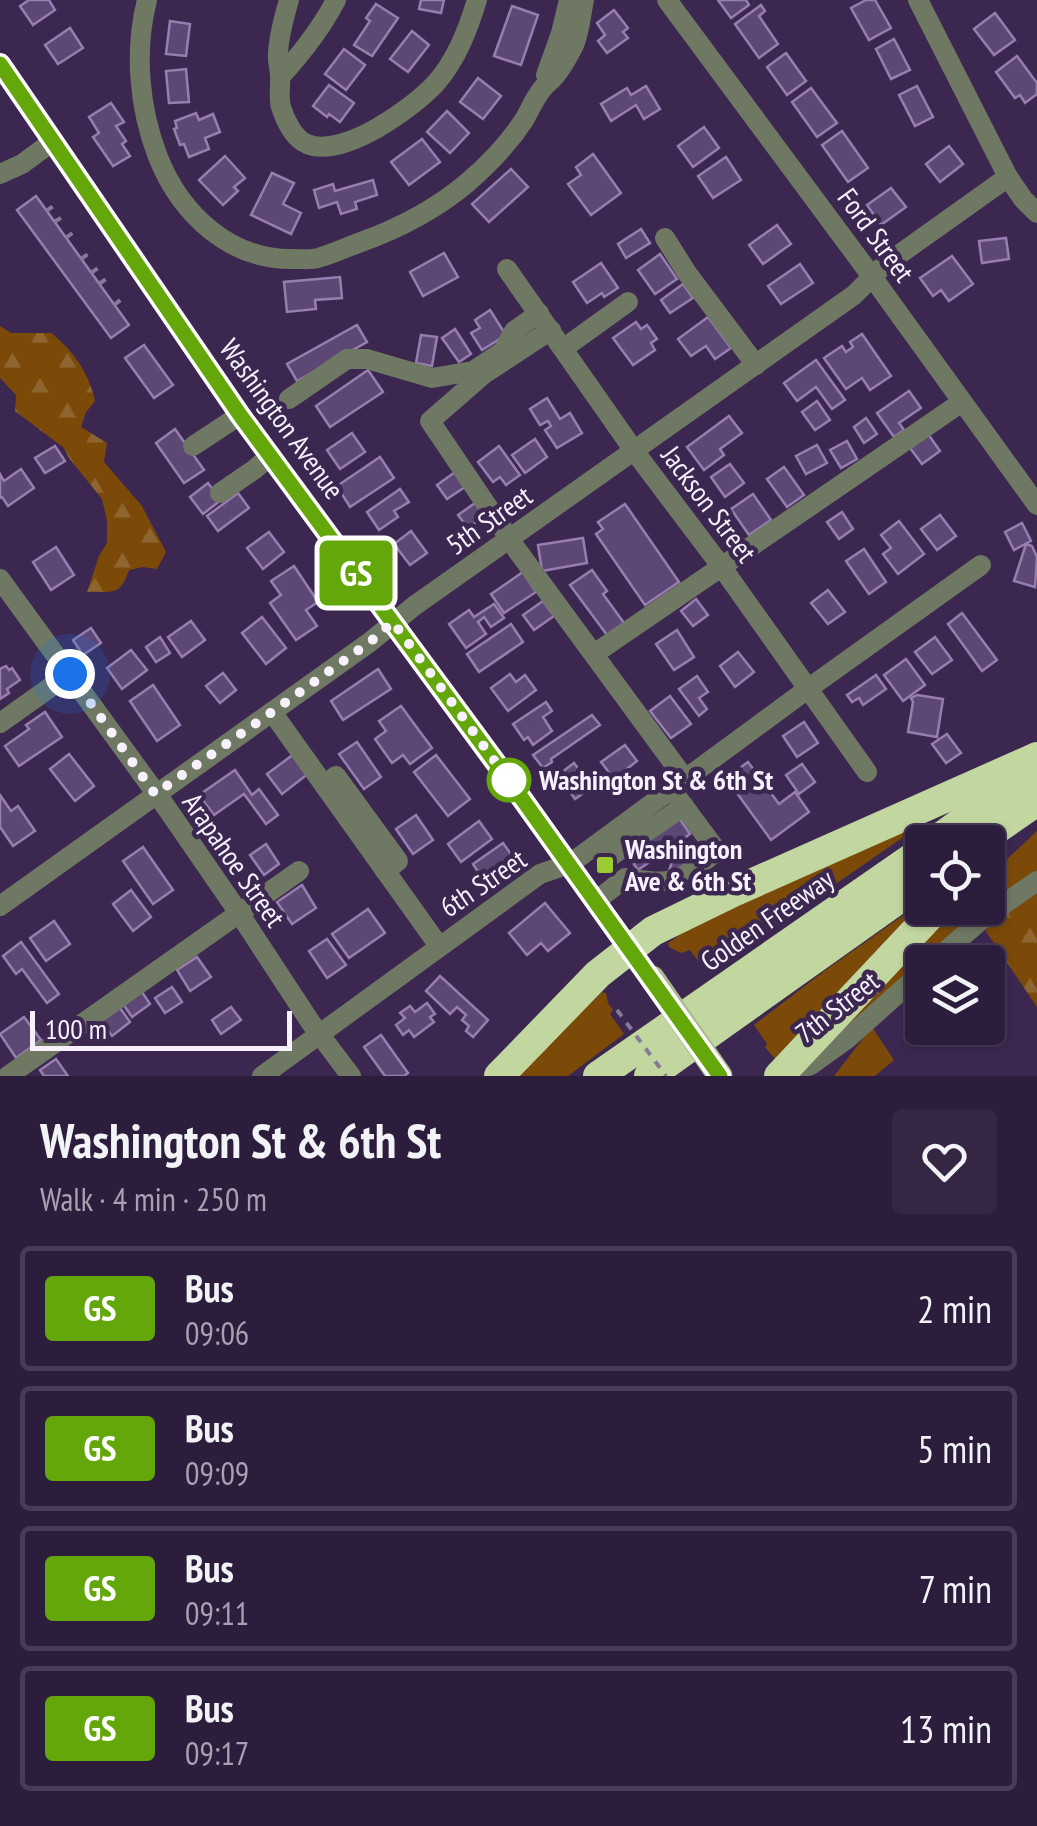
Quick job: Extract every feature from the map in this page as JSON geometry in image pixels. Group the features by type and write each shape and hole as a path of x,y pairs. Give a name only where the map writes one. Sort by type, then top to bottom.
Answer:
{"highway":[{"path":"500,1076 598,974 653,931 1037,757"},
{"path":"958,825 1037,769"},
{"path":"1002,825 1037,801"},
{"path":"1005,835 1037,801"},
{"name":"Golden Freeway","path":"598,1076 905,863"},
{"path":"650,1076 905,894"},
{"path":"780,1076 921,925"}],"main road":[{"path":"652,978 720,1076"}],"street":[{"path":"148,0 142,31 144,118 165,175 188,209 216,235 240,250 274,260 316,259 377,236 444,201 469,181 496,156 544,87 569,0"},
{"path":"290,0 277,55 280,103 296,134 308,144 330,146 351,142 388,121 436,83 453,59 477,0"},
{"path":"280,77 306,49 336,0"},
{"path":"544,87 576,42 584,0"},
{"name":"Ford Street","path":"667,0 1037,506"},
{"path":"918,0 1008,177 1037,213"},
{"name":"Washington Avenue","path":"0,64 240,415 630,947"},
{"path":"0,174 22,164 52,142"},
{"name":"5th Street","path":"0,906 854,296 883,266 1008,177"},
{"path":"665,238 756,365"},
{"name":"Jackson Street","path":"507,269 634,452 721,566 867,772"},
{"path":"564,348 628,302"},
{"path":"289,399 347,359 367,359 432,378 473,371 503,352 514,332 545,322"},
{"path":"545,322 430,420 594,654 717,850 680,880 652,882 626,878 596,901"},
{"path":"594,654 962,402"},
{"path":"193,446 240,415"},
{"path":"220,492 271,455"},
{"name":"6th Street","path":"262,1076 540,874 606,848 808,688 981,565"},
{"name":"Arapahoe Street","path":"0,578 351,1076"},
{"path":"0,723 70,674"},
{"path":"272,712 324,785 336,776 388,846 398,861 386,871 439,946"},
{"path":"606,848 626,878"},
{"path":"8,1076 299,872"},
{"path":"952,945 1037,881"},
{"name":"7th Street","path":"780,1076 811,1065 835,1048 905,987"}],"path":[{"path":"46,211 58,203"},
{"path":"54,222 66,215"},
{"path":"66,238 76,230"},
{"path":"81,259 92,252"},
{"path":"92,273 101,266"},
{"path":"99,284 109,278"},
{"path":"114,305 123,298"},
{"path":"617,1010 666,1076"}],"green space":[{"path":"0,326 11,333 51,333 79,363 95,401 81,427 107,443 104,462 142,506 166,552 157,569 129,570 119,589 87,592 107,543 102,499 64,448 15,411 16,395 0,378"},
{"path":"905,830 905,836 752,942 745,935 702,966 690,950 681,953 669,947 668,943 678,933"},
{"path":"1037,831 1037,871 1005,895 1005,861"},
{"path":"1037,890 1037,1007 1005,960 1005,945 995,945 985,930 992,925 1005,925 1005,915"},
{"path":"905,914 905,920 775,1059 754,1025"},
{"path":"940,925 967,925 944,945 920,945"},
{"path":"905,959 905,979 825,1048"},
{"path":"602,992 613,1010 610,1014 624,1034 568,1076 516,1076"},
{"path":"872,1027 894,1060 875,1076 834,1076"}],"building":[{"path":"29,0 49,0 55,10 33,25 20,6"},
{"path":"421,0 444,0 441,13 419,9"},
{"path":"718,0 746,0 749,5 731,18"},
{"path":"875,0 891,28 869,40 851,8"},
{"path":"376,4 398,18 372,56 354,45"},
{"path":"761,5 765,11 759,16 778,44 759,58 735,24"},
{"path":"512,6 538,15 521,65 494,56"},
{"path":"614,10 628,28 623,32 628,38 607,53 598,41 605,35 597,23"},
{"path":"995,13 1015,40 994,55 974,29"},
{"path":"170,21 190,24 186,56 166,54"},
{"path":"70,28 83,48 58,64 45,45"},
{"path":"412,31 429,45 408,72 390,59"},
{"path":"894,39 910,70 891,79 876,49"},
{"path":"344,49 365,65 346,90 325,74"},
{"path":"786,53 806,81 787,95 767,67"},
{"path":"1017,56 1037,83 1037,94 1025,103 1020,95 1015,98 996,72"},
{"path":"186,69 189,102 169,103 166,71"},
{"path":"478,78 501,96 483,119 460,102"},
{"path":"329,85 354,103 340,122 313,106"},
{"path":"646,86 660,109 644,119 636,105 611,121 601,104 627,88 631,95"},
{"path":"917,86 933,117 915,126 899,95"},
{"path":"811,88 837,123 817,137 792,102"},
{"path":"111,103 124,122 116,126 130,156 113,166 93,137 99,133 89,117"},
{"path":"447,111 469,133 450,153 427,132"},
{"path":"196,113 199,120 213,114 220,132 205,138 209,149 189,157 184,144 180,145 175,121"},
{"path":"704,127 719,148 693,167 678,146"},
{"path":"842,131 868,168 848,182 822,145"},
{"path":"422,139 440,162 409,185 391,162"},
{"path":"949,146 963,164 940,182 926,164"},
{"path":"593,154 621,193 591,215 568,184 581,175 576,167"},
{"path":"225,156 245,178 223,205 199,180"},
{"path":"726,157 741,180 713,198 698,176"},
{"path":"511,169 528,187 489,222 472,204"},
{"path":"272,173 294,183 283,204 301,213 291,234 251,215"},
{"path":"373,180 377,195 355,202 357,209 341,214 337,202 319,208 314,190 333,184 335,191"},
{"path":"891,188 906,207 881,225 867,205"},
{"path":"36,196 129,325 111,338 17,210"},
{"path":"777,225 791,244 763,264 749,245"},
{"path":"641,229 650,243 626,258 618,244"},
{"path":"1006,238 1009,259 982,263 979,241"},
{"path":"444,253 458,277 423,296 410,272"},
{"path":"660,254 677,279 655,294 638,270"},
{"path":"952,256 973,284 949,301 941,290 933,296 920,278"},
{"path":"601,263 618,288 587,303 573,282"},
{"path":"800,264 813,283 781,304 768,286"},
{"path":"340,277 342,298 315,300 316,309 287,312 284,282"},
{"path":"683,284 693,298 670,313 661,300"},
{"path":"490,310 506,335 482,350 471,333 480,328 475,320"},
{"path":"708,317 731,348 715,359 706,346 691,356 678,339"},
{"path":"636,322 641,329 647,325 657,339 651,343 655,350 633,365 613,338"},
{"path":"357,325 367,342 297,381 287,364"},
{"path":"455,329 471,354 459,362 442,338"},
{"path":"862,334 891,376 870,390 862,378 846,389 824,358 842,346 846,352 853,347 850,342"},
{"path":"421,335 437,337 432,366 416,363"},
{"path":"144,345 173,385 154,398 125,358"},
{"path":"816,360 845,400 832,409 816,387 797,401 784,383"},
{"path":"368,370 383,392 330,427 316,406"},
{"path":"909,391 921,408 899,423 904,430 894,437 877,413"},
{"path":"547,398 560,419 570,413 582,433 557,448 545,430 551,426 548,421 540,425 530,409"},
{"path":"817,401 830,420 815,430 802,412"},
{"path":"729,416 742,433 720,449 724,455 704,470 687,447"},
{"path":"866,418 877,434 864,443 854,427"},
{"path":"175,429 204,470 184,483 156,443"},
{"path":"352,433 365,452 340,469 327,450"},
{"path":"928,434 940,451 922,464 910,448"},
{"path":"535,439 547,457 525,473 512,455"},
{"path":"847,441 857,459 841,468 830,450"},
{"path":"817,445 827,463 806,474 796,456"},
{"path":"55,446 65,461 45,473 35,458"},
{"path":"499,446 520,475 506,485 500,477 493,482 478,462"},
{"path":"380,457 394,478 350,507 337,486"},
{"path":"730,464 744,483 725,497 711,477"},
{"path":"784,467 804,495 787,507 767,479"},
{"path":"21,469 34,488 8,506 0,498 0,474 4,481"},
{"path":"458,470 468,485 447,499 437,485"},
{"path":"208,483 221,500 203,514 190,497"},
{"path":"400,489 409,502 394,511 398,517 379,530 367,512"},
{"path":"238,493 249,508 218,531 207,516"},
{"path":"753,494 771,520 749,535 731,509"},
{"path":"475,503 484,517 468,528 458,515"},
{"path":"625,504 679,582 645,605 596,534 603,529 598,522"},
{"path":"842,512 853,529 839,539 827,522"},
{"path":"940,515 956,536 937,550 921,529"},
{"path":"899,521 924,554 898,574 883,554 891,548 881,535"},
{"path":"1022,523 1031,541 1014,550 1005,532"},
{"path":"411,531 427,553 410,565 394,544"},
{"path":"269,532 284,552 263,569 247,548"},
{"path":"583,538 587,563 542,571 538,545"},
{"path":"1026,544 1032,546 1037,557 1035,587 1014,581"},
{"path":"56,547 74,575 51,590 33,562"},
{"path":"864,549 886,582 869,594 846,561"},
{"path":"294,566 318,602 306,610 317,626 296,640 270,603 281,595 271,581"},
{"path":"592,570 624,623 607,635 570,585"},
{"path":"523,572 536,592 504,613 491,594"},
{"path":"828,590 845,612 828,624 811,603"},
{"path":"696,599 708,615 693,626 681,611"},
{"path":"543,601 554,616 534,630 523,615"},
{"path":"494,604 504,618 491,627 484,617 478,622 486,634 466,648 449,624 469,610 474,617"},
{"path":"962,613 997,660 982,671 948,624"},
{"path":"262,617 286,648 266,664 242,633"},
{"path":"191,621 205,640 182,657 168,637"},
{"path":"511,624 523,642 479,672 467,654"},
{"path":"91,628 101,643 83,655 73,640"},
{"path":"677,630 694,657 674,670 656,644"},
{"path":"160,637 170,653 156,662 146,647"},
{"path":"935,637 952,660 932,674 915,652"},
{"path":"131,650 147,670 122,689 107,668"},
{"path":"738,652 754,672 735,687 720,666"},
{"path":"906,659 925,685 903,701 884,675"},
{"path":"6,666 20,680 0,699 0,669"},
{"path":"378,669 391,689 343,720 331,701"},
{"path":"223,673 236,690 220,703 206,686"},
{"path":"510,674 516,682 525,675 536,690 508,711 491,688"},
{"path":"876,675 886,689 863,705 859,698 852,702 847,695"},
{"path":"697,676 708,692 699,698 707,709 699,716 679,689"},
{"path":"153,685 180,725 157,741 130,701"},
{"path":"917,695 943,699 937,737 908,732 911,698"},
{"path":"670,696 691,724 671,738 650,711"},
{"path":"546,702 552,711 543,717 552,731 533,745 528,737 524,740 513,724"},
{"path":"401,706 432,748 410,764 403,755 392,763 375,739 386,731 379,721"},
{"path":"45,712 62,737 19,766 5,746"},
{"path":"592,715 600,725 543,768 533,755"},
{"path":"804,722 818,743 797,757 783,736"},
{"path":"947,734 961,753 946,763 932,744"},
{"path":"357,742 381,777 364,789 339,754"},
{"path":"625,745 637,761 614,779 601,762"},
{"path":"69,754 94,786 75,801 50,769"},
{"path":"294,754 309,773 282,794 267,774"},
{"path":"436,755 470,799 448,816 414,772"},
{"path":"748,762 779,804 795,792 809,812 771,840 726,778"},
{"path":"574,763 592,787 575,799 558,775"},
{"path":"802,764 815,782 799,794 786,775"},
{"path":"235,770 252,795 259,789 278,815 266,824 244,794 214,815 199,795"},
{"path":"0,795 11,811 18,806 35,831 13,846 0,827"},
{"path":"416,815 433,840 413,854 396,829"},
{"path":"679,818 690,834 638,870 627,854"},
{"path":"479,821 492,839 461,862 448,844"},
{"path":"503,843 515,860 484,881 473,864"},
{"path":"684,843 692,846 679,878 668,874 677,847 682,849"},
{"path":"266,844 279,864 264,875 250,855"},
{"path":"143,847 173,890 153,904 123,861"},
{"path":"302,885 316,908 292,924 277,902"},
{"path":"131,890 151,917 133,931 113,904"},
{"path":"545,903 570,933 548,951 541,943 527,955 509,933"},
{"path":"368,909 385,933 349,958 332,934"},
{"path":"54,921 70,944 46,961 30,938"},
{"path":"327,939 346,965 327,978 309,951"},
{"path":"21,942 59,994 47,1003 22,969 16,974 3,956"},
{"path":"197,957 211,977 190,991 177,970"},
{"path":"440,976 488,1020 473,1037 462,1020 466,1015 457,1007 450,1014 426,991"},
{"path":"172,987 182,1002 165,1013 155,998"},
{"path":"142,992 150,1004 132,1017 123,1004"},
{"path":"427,1003 435,1014 430,1017 434,1022 414,1037 409,1030 403,1035 396,1025 405,1018 400,1013 410,1006 415,1012"},
{"path":"231,1007 241,1020 221,1034 212,1020"},
{"path":"120,1008 130,1022 112,1036 101,1021"},
{"path":"24,1017 41,1040 16,1058 0,1034"},
{"path":"381,1035 408,1073 404,1076 385,1076 364,1047"},
{"path":"56,1059 68,1076 44,1076 40,1070"}],"bus line":[{"name":"GS","path":"0,64 240,415 720,1076"}],"place":[{"name":"Washington St & 6th St","path":"509,780"},
{"name":"Washington Ave & 6th St","path":"605,865"}],"route":[{"path":"70,674 155,794 393,622 509,780"}]}
